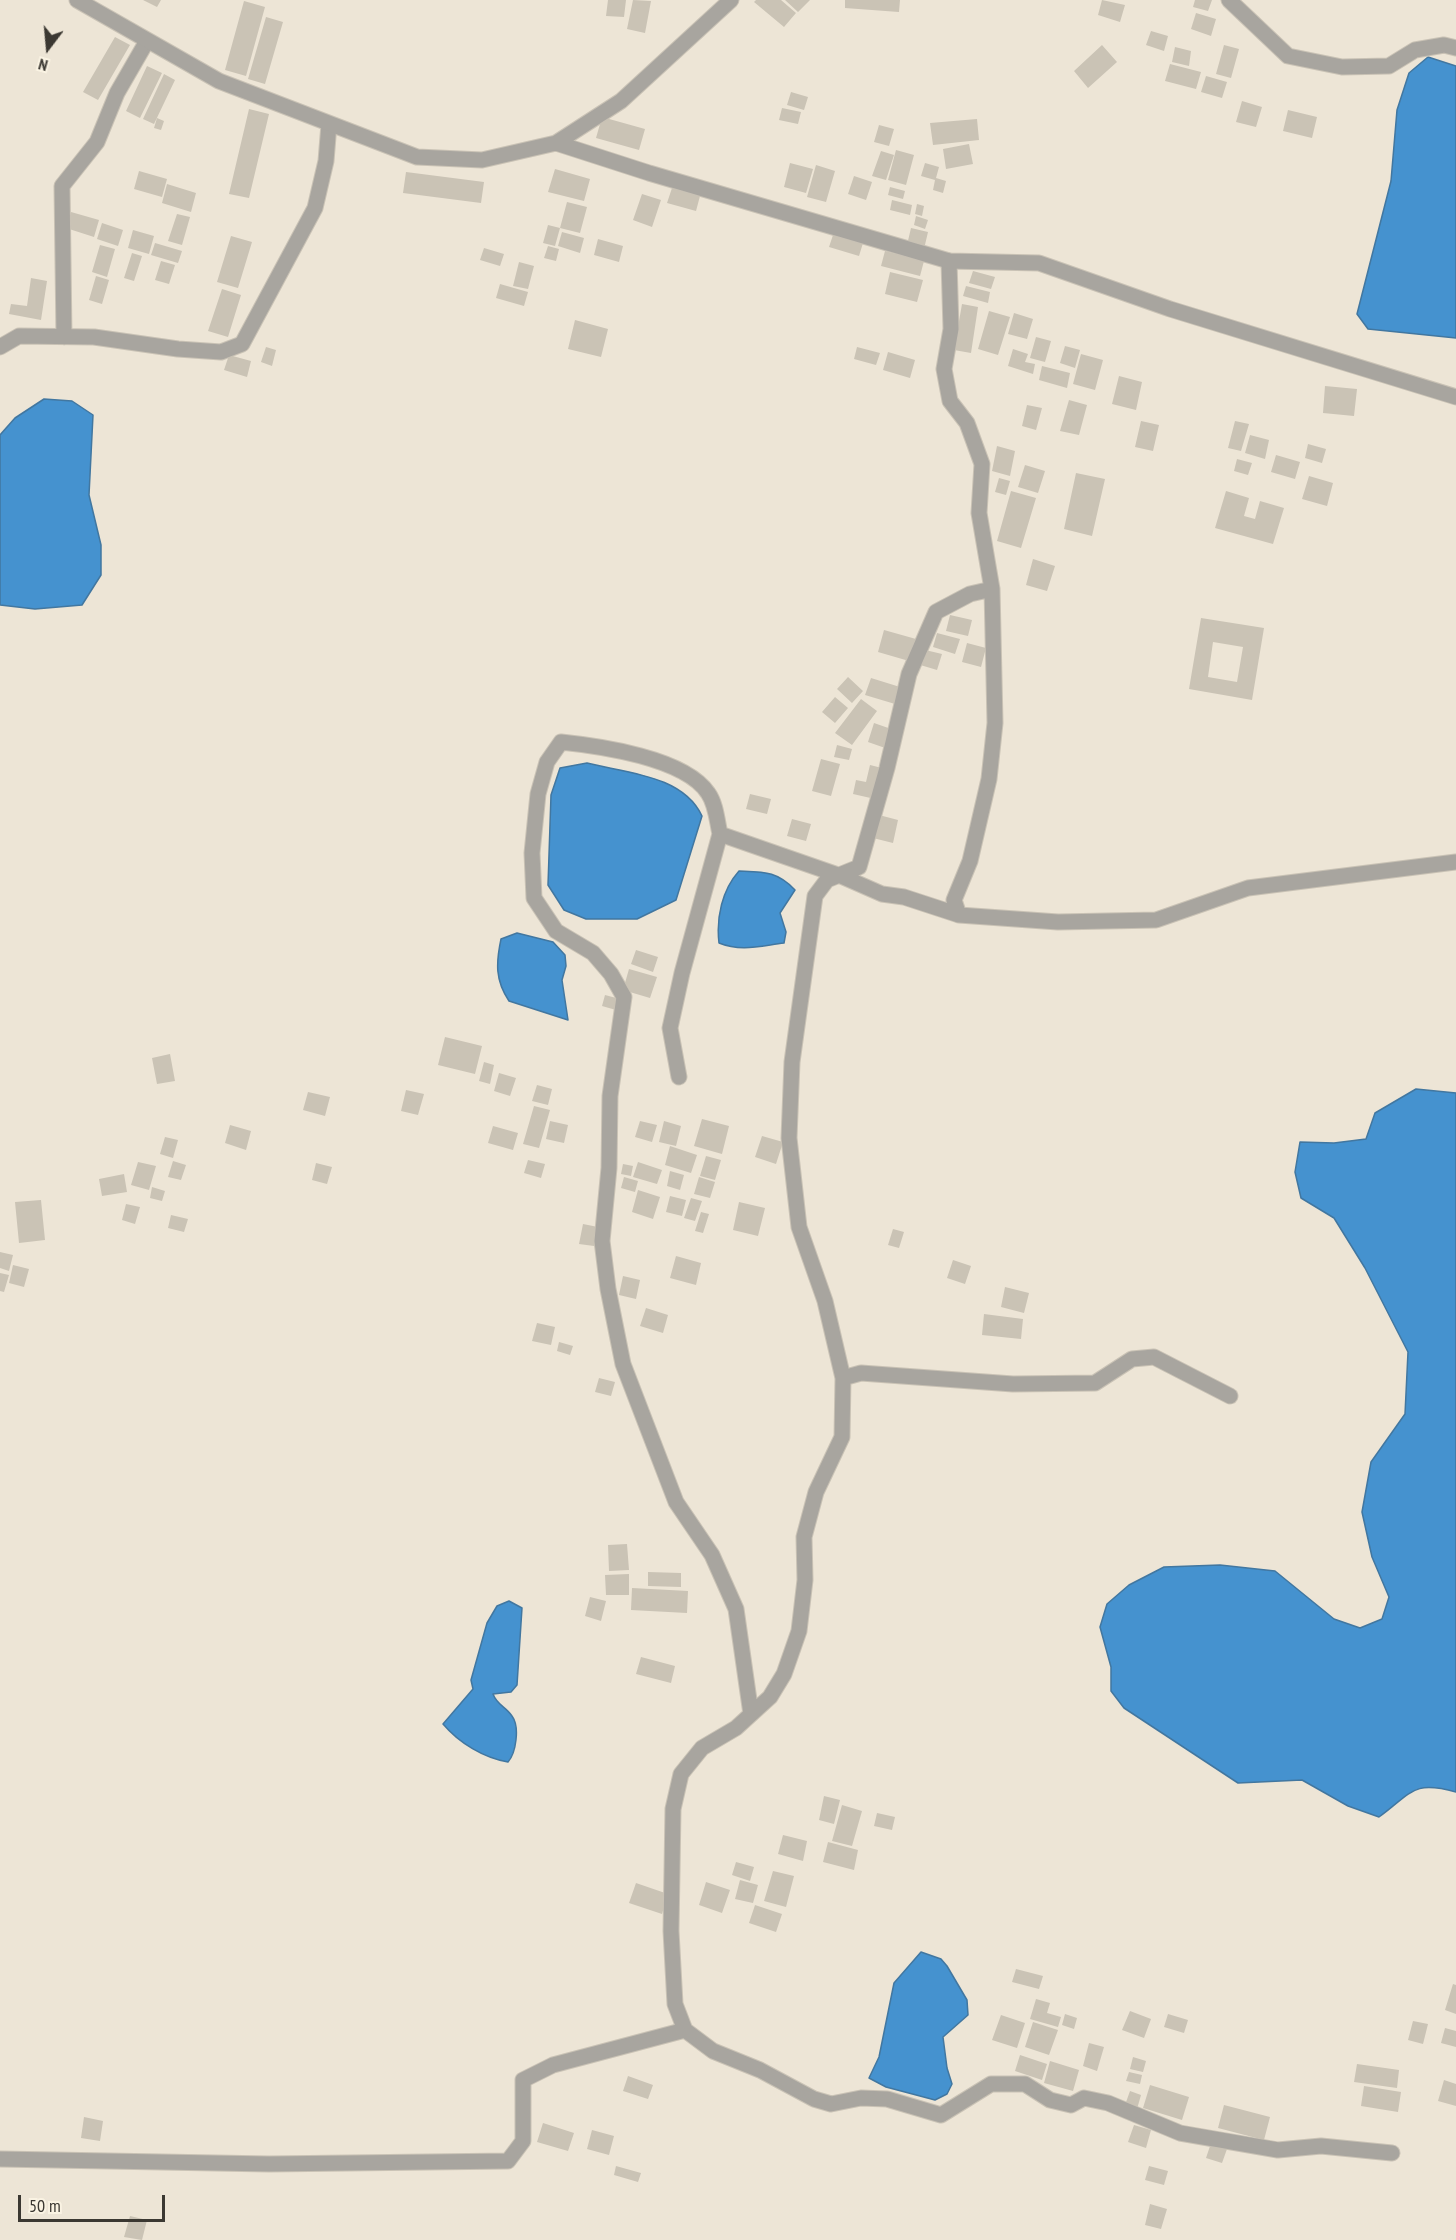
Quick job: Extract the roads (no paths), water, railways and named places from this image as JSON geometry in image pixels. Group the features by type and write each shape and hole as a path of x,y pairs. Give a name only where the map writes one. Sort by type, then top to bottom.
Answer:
{"street":[{"path":"77,0 219,81 417,157 482,160 556,143 621,101 731,0"},
{"path":"1229,0 1288,56 1342,67 1389,66 1415,50 1444,45 1456,48"},
{"path":"64,337 62,186 97,142 117,93 147,41"},
{"path":"0,347 19,336 94,337 178,349 221,352 243,344 315,208 326,161 329,124"},
{"path":"556,143 648,173 949,261 1039,263 1181,313 1456,397"},
{"path":"949,261 951,329 944,369 950,400 967,423 982,464 979,513 992,589 995,723 987,789 970,861 954,900 959,915"},
{"path":"992,589 970,594 936,612 909,674 887,768 859,867 827,880 815,897 792,1062 789,1138 799,1227 825,1301 843,1378 842,1437 816,1492 804,1537 806,1580 799,1631 784,1674 770,1697 736,1728 702,1748 681,1774 675,1801 671,1931 675,2004 686,2030 713,2051 760,2070 814,2099 831,2104 861,2097 887,2099 940,2115 991,2084 1025,2084 1050,2100 1071,2105 1084,2098 1108,2103 1180,2133 1278,2150 1321,2146 1392,2153"},
{"path":"679,1077 670,1028 682,973 720,834 709,794 694,779 664,764 592,745 561,742 547,762 538,794 532,853 534,898 556,931 593,953 611,974 624,997 610,1096 609,1168 602,1241 622,1364 676,1502 712,1555 736,1609 751,1714"},
{"path":"720,834 841,876 882,894 904,897 959,915 1058,922 1156,920 1248,888 1456,862"},
{"path":"843,1378 861,1373 1013,1384 1095,1383 1132,1359 1155,1357 1230,1396"},
{"path":"0,2158 269,2164 508,2161 522,2141 523,2080 553,2065 686,2030"}],"water":[{"path":"1428,57 1456,66 1456,338 1368,329 1357,314 1391,181 1397,110 1409,73"},
{"path":"44,399 72,401 93,415 89,495 101,545 101,575 82,605 35,609 0,605 0,435 15,418"},
{"path":"587,763 636,773 668,784 693,802 702,816 676,900 637,919 586,919 564,910 548,885 551,795 560,768"},
{"path":"739,871 776,876 795,890 780,913 786,932 784,943 743,948 719,943 718,924 721,905 728,887"},
{"path":"517,933 553,942 565,955 566,966 562,980 568,1020 509,1001 504,993 498,971 501,939"},
{"path":"1416,1089 1456,1093 1456,1792 1430,1787 1421,1788 1406,1795 1379,1817 1348,1806 1302,1780 1238,1783 1124,1708 1111,1691 1111,1667 1100,1627 1107,1604 1129,1585 1164,1567 1220,1565 1275,1571 1334,1619 1360,1628 1382,1619 1389,1597 1372,1557 1362,1512 1371,1462 1405,1414 1408,1352 1365,1268 1334,1218 1301,1198 1295,1172 1300,1142 1334,1143 1366,1139 1375,1113"},
{"path":"509,1601 522,1608 517,1685 511,1692 493,1694 512,1716 516,1727 515,1746 508,1762 473,1749 443,1724 473,1689 471,1680 487,1623 497,1606"},
{"path":"921,1952 941,1959 967,2000 968,2015 943,2037 947,2068 952,2084 947,2094 935,2100 886,2087 869,2078 879,2057 894,1983"}]}
